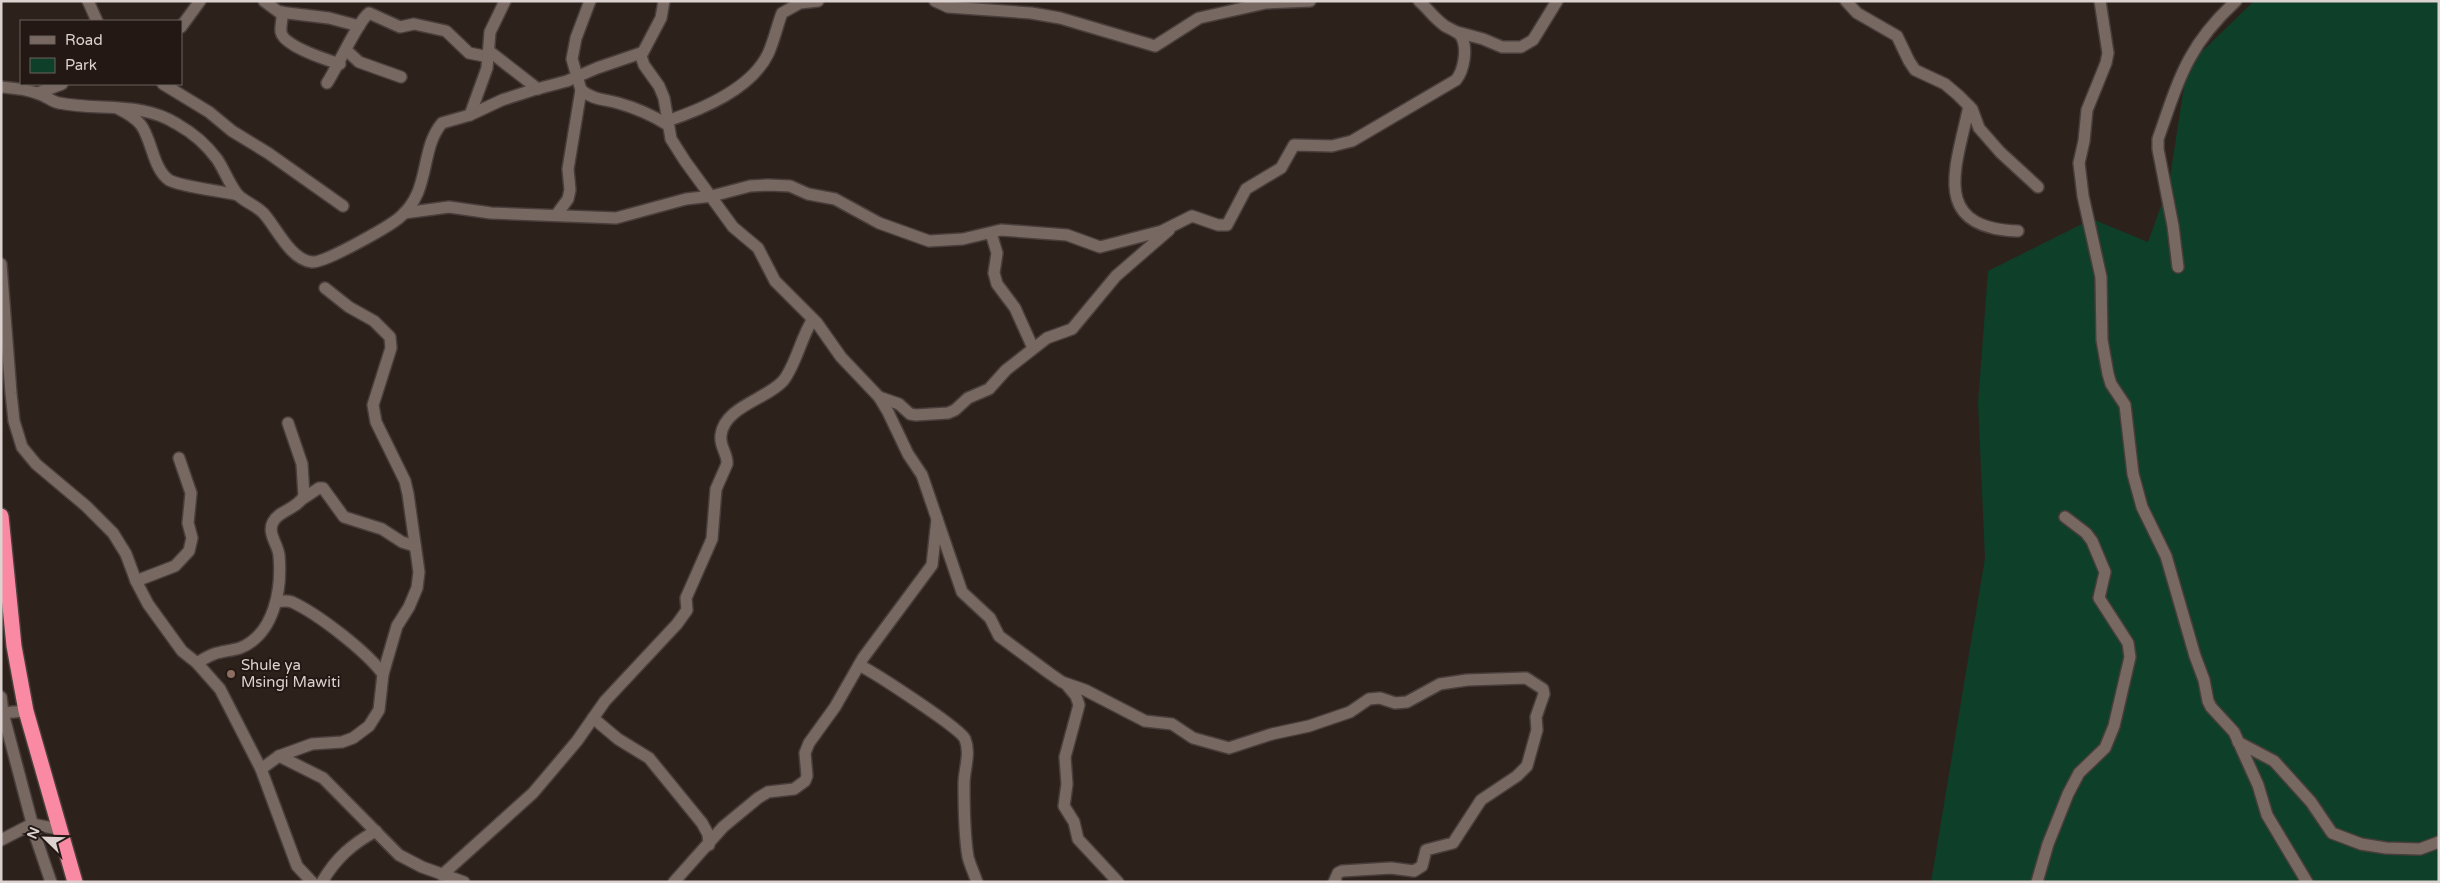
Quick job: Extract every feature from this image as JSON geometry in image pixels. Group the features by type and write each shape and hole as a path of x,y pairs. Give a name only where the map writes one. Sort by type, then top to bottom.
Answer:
{"highway":[{"path":"1,516 14,646 26,711 58,829 75,882"}],"street":[{"path":"88,1 96,20"},
{"path":"182,26 200,1"},
{"path":"264,1 282,12 330,18 358,26"},
{"path":"470,115 482,84 489,54 490,32 505,1"},
{"path":"557,214 569,196 568,169 581,90 572,59 579,30 590,1"},
{"path":"1,87 38,93 60,103 140,110 167,118 205,144 218,160 224,175 238,195 265,214 281,239 302,258 314,262 322,262 385,227 404,213 422,187 432,144 440,125 444,121 470,115 502,100 577,77 641,54 661,18 664,1"},
{"path":"668,123 741,86 757,72 768,54 782,13 800,3 818,1"},
{"path":"935,1 948,7 1031,13 1052,17 1155,46 1199,18 1266,3 1310,1"},
{"path":"1419,1 1437,20 1458,32 1502,47 1521,47 1533,40 1557,1"},
{"path":"1846,1 1857,13 1897,36 1915,70 1944,84 1969,106 1984,134 2015,167 2038,187"},
{"path":"2100,1 2108,53 2106,63 2087,110 2080,163 2084,196 2101,276 2102,340 2105,360 2111,384 2125,405 2133,474 2142,508 2166,556 2194,656 2204,680 2210,707 2234,732 2258,785 2267,815 2307,882"},
{"path":"2178,267 2173,226 2158,149 2158,139 2189,56 2210,26 2236,1"},
{"path":"282,12 280,30 284,38 316,56 340,64"},
{"path":"327,83 340,64 358,26 369,13 400,27 414,24 449,33 469,53 489,54 538,89"},
{"path":"404,213 449,207 491,213 557,214 616,218 686,199 712,196 750,186 790,186 808,194 839,200 879,223 924,240 945,242 1001,230 1067,235 1100,247 1162,231 1196,216 1216,224 1228,225 1246,189 1281,168 1294,145 1332,146 1352,141 1452,83 1461,73 1464,52 1462,38 1458,32"},
{"path":"346,50 359,62 401,77"},
{"path":"641,54 644,65 659,86 664,98 671,139 680,154 733,227 758,248 775,281 813,319 840,357 879,397 908,454 922,475 962,592 990,618 997,633 1006,642 1066,684 1076,696 1078,705 1065,757 1067,784 1064,806 1074,822 1078,839 1118,882"},
{"path":"38,93 59,85"},
{"path":"165,85 209,112 232,131 275,157 343,206"},
{"path":"581,90 595,99 620,104 648,113 668,123"},
{"path":"1969,106 1953,182 1956,199 1973,219 1983,226 1991,229 2018,231"},
{"path":"115,107 131,116 141,125 160,168 169,179 238,195"},
{"path":"879,397 899,404 910,414 948,413 955,410 968,398 989,389 1006,370 1047,338 1072,329 1116,276 1174,225"},
{"path":"991,232 997,253 994,273 997,284 1015,308 1033,348"},
{"path":"1,264 14,421 22,447 36,464 86,506 114,533 126,554 136,581 148,604 182,651 197,663 220,689 261,769 296,866 312,882"},
{"path":"261,769 279,756 312,744 342,742 353,738 369,726 379,710 383,674 397,626 401,616 410,607 417,588 419,572 405,481 376,422 372,405 391,348 390,337 374,321 349,307 334,293 325,288"},
{"path":"442,874 533,793 577,741 605,701 688,610 686,598 712,539 716,489 727,464 727,459 722,449 722,430 736,412 771,390 783,380 805,331 813,319"},
{"path":"288,423 302,464 304,498"},
{"path":"136,581 176,566 189,551 192,538 188,523 191,494 179,458"},
{"path":"197,663 214,654 240,648 256,639 275,608 276,602 279,556 273,539 272,524 280,515 298,506 304,498 319,488 322,488 344,517 382,529 402,542 415,546"},
{"path":"674,882 723,827 762,795 794,789 805,781 807,776 806,750 835,707 859,665 932,565 937,517"},
{"path":"2037,882 2068,794 2080,773 2105,748 2114,726 2130,658 2128,643 2099,598 2106,574 2092,541 2086,533 2065,517"},
{"path":"276,602 291,602 323,622 362,652 383,674"},
{"path":"859,665 912,698 957,729 964,737 968,756 964,781 964,823 968,858 977,882"},
{"path":"1066,684 1085,690 1145,721 1172,724 1193,738 1229,748 1272,734 1309,726 1350,712 1369,699 1380,698 1395,703 1407,702 1440,684 1473,679 1526,678 1542,687 1544,694 1538,709 1537,730 1527,766 1517,776 1481,800 1453,843 1426,850 1421,867 1414,871 1391,868 1342,870 1338,873 1334,882"},
{"path":"1,697 2,713 32,824 51,882"},
{"path":"2,713 26,711"},
{"path":"593,718 618,739 642,752 655,765 702,823 708,834 708,845"},
{"path":"2238,742 2274,761 2311,802 2332,833 2361,844 2386,848 2420,849 2439,842"},
{"path":"279,756 323,778 399,855 464,882"},
{"path":"1,840 32,824 58,829"},
{"path":"322,882 339,857 360,840 376,831"}],"green space":[{"path":"2254,1 2439,1 2439,882 1931,882 1985,558 1978,403 1988,271 2092,219 2148,242 2169,184 2187,66"}],"place":[{"name":"Shule ya Msingi Mawiti","path":"231,674"}]}
